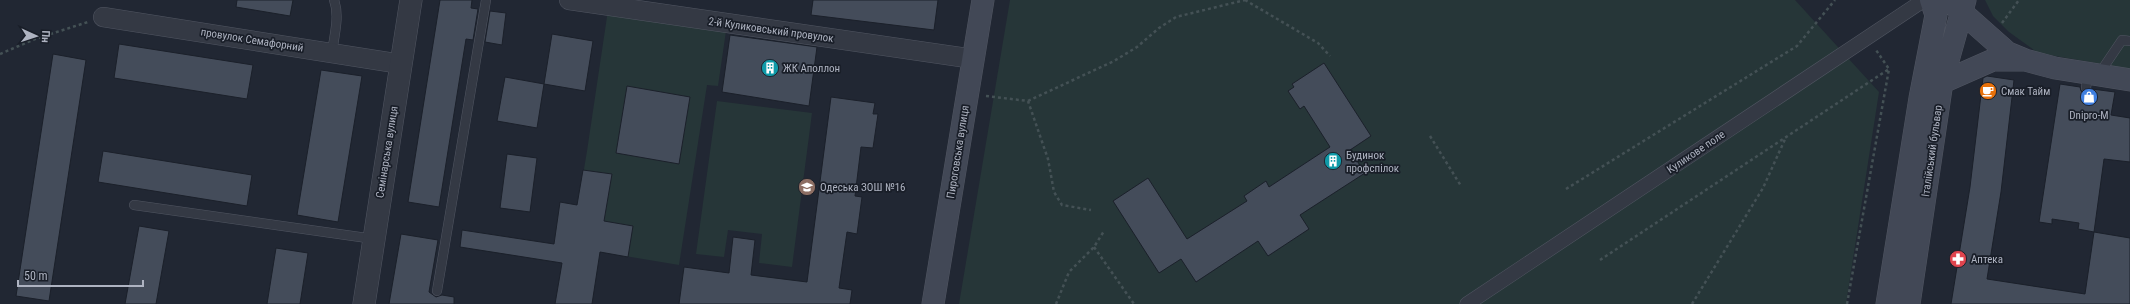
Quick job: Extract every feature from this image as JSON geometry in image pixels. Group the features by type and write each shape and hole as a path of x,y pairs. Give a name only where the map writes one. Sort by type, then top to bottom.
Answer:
{"main road":[{"name":"Пироговська вулиця","path":"933,304 983,0"},
{"name":"Італійський бульвар","path":"1888,304 1921,92 1936,15 1931,0"},
{"name":"Італійський бульвар","path":"1909,304 1942,82 1958,4"},
{"path":"1958,4 2008,53 2025,60 2091,79 2130,80"},
{"path":"1921,92 1993,60 2025,60"}],"street":[{"name":"Семінарська вулиця","path":"364,304 411,0"},
{"name":"2-й Куликовський провулок","path":"569,0 974,59"},
{"name":"Куликове поле","path":"1468,304 1924,0"},
{"name":"провулок Семафорний","path":"103,16 401,64"}],"lane":[{"path":"332,53 336,24 334,0"},
{"path":"437,291 486,0"},
{"path":"2091,79 2122,40 2130,42"},
{"path":"134,205 374,239"}],"path":[{"path":"968,93 1028,101 1114,61 1137,47 1159,28 1176,17 1245,0 1318,43 1330,56"},
{"path":"1566,189 1797,46 1835,0"},
{"path":"0,54 35,39 103,16"},
{"path":"1847,304 1889,69 1867,38"},
{"path":"1600,260 1889,69"},
{"path":"1028,101 1048,159 1054,192 1062,205 1091,210"},
{"path":"1430,136 1461,186"},
{"path":"1692,304 1763,188 1786,137"},
{"path":"1056,304 1069,272 1094,247 1104,232"},
{"path":"1094,247 1134,304"}],"shaded area":[{"path":"1010,0 1795,0 1879,92 1846,304 959,304"},
{"path":"1985,0 2130,0 2130,69 2038,53 2009,32 1993,16"},
{"path":"608,10 726,31 718,86 707,85 679,265 571,247"},
{"path":"717,101 812,113 792,267 759,263 762,234 728,230 724,257 696,254"}],"building":[{"path":"237,0 293,0 290,16 236,7"},
{"path":"440,0 472,0 471,8 478,9 473,40 466,39 439,207 408,202"},
{"path":"813,0 938,0 934,30 811,15"},
{"path":"490,11 506,13 502,45 485,42"},
{"path":"552,34 593,41 585,91 544,84"},
{"name":"ЖК Аполлон","path":"730,35 817,47 809,106 722,92"},
{"path":"119,44 253,65 247,99 114,78"},
{"path":"53,54 86,60 49,301 16,296"},
{"name":"Будинок профспілок","path":"1324,63 1371,136 1350,150 1365,173 1300,215 1309,229 1268,256 1258,241 1196,282 1181,259 1159,273 1113,201 1148,178 1187,239 1247,201 1244,196 1266,181 1269,187 1330,147 1304,106 1300,109 1288,91 1294,87 1292,84"},
{"path":"321,70 362,76 338,222 297,215"},
{"path":"1987,76 2014,80 2001,192 1987,279 2085,294 2094,232 2130,238 2130,304 1951,304 1970,187 1983,78"},
{"path":"505,77 544,84 537,128 497,121"},
{"path":"2060,84 2080,87 2081,91 2085,94 2089,93 2092,89 2115,92 2111,115 2130,118 2130,162 2104,159 2094,232 2078,229 2079,223 2052,219 2052,224 2039,222"},
{"path":"627,86 690,97 679,164 616,153"},
{"path":"831,97 875,103 873,114 878,114 873,148 861,147 855,196 862,197 857,234 847,232 839,288 852,290 850,304 679,304 684,267 729,273 733,237 755,240 751,275 807,282"},
{"path":"103,151 252,175 247,206 98,182"},
{"path":"507,154 537,158 530,212 500,208"},
{"path":"583,170 612,174 604,221 633,226 628,257 600,252 592,304 555,304 562,263 460,247 462,230 554,244 560,202 577,205"},
{"path":"139,226 169,231 156,304 125,304"},
{"path":"401,234 438,240 429,292 436,297 442,295 454,297 454,304 389,304"},
{"path":"276,248 308,253 300,304 267,304"}],"place":[{"name":"ЖК Аполлон","path":"770,68"},
{"name":"Смак Тайм","path":"1988,91"},
{"name":"Dnipro-M","path":"2089,97"},
{"name":"Будинок профспілок","path":"1333,161"},
{"name":"Одеська ЗОШ №16","path":"807,187"},
{"name":"Аптека","path":"1958,259"}]}
